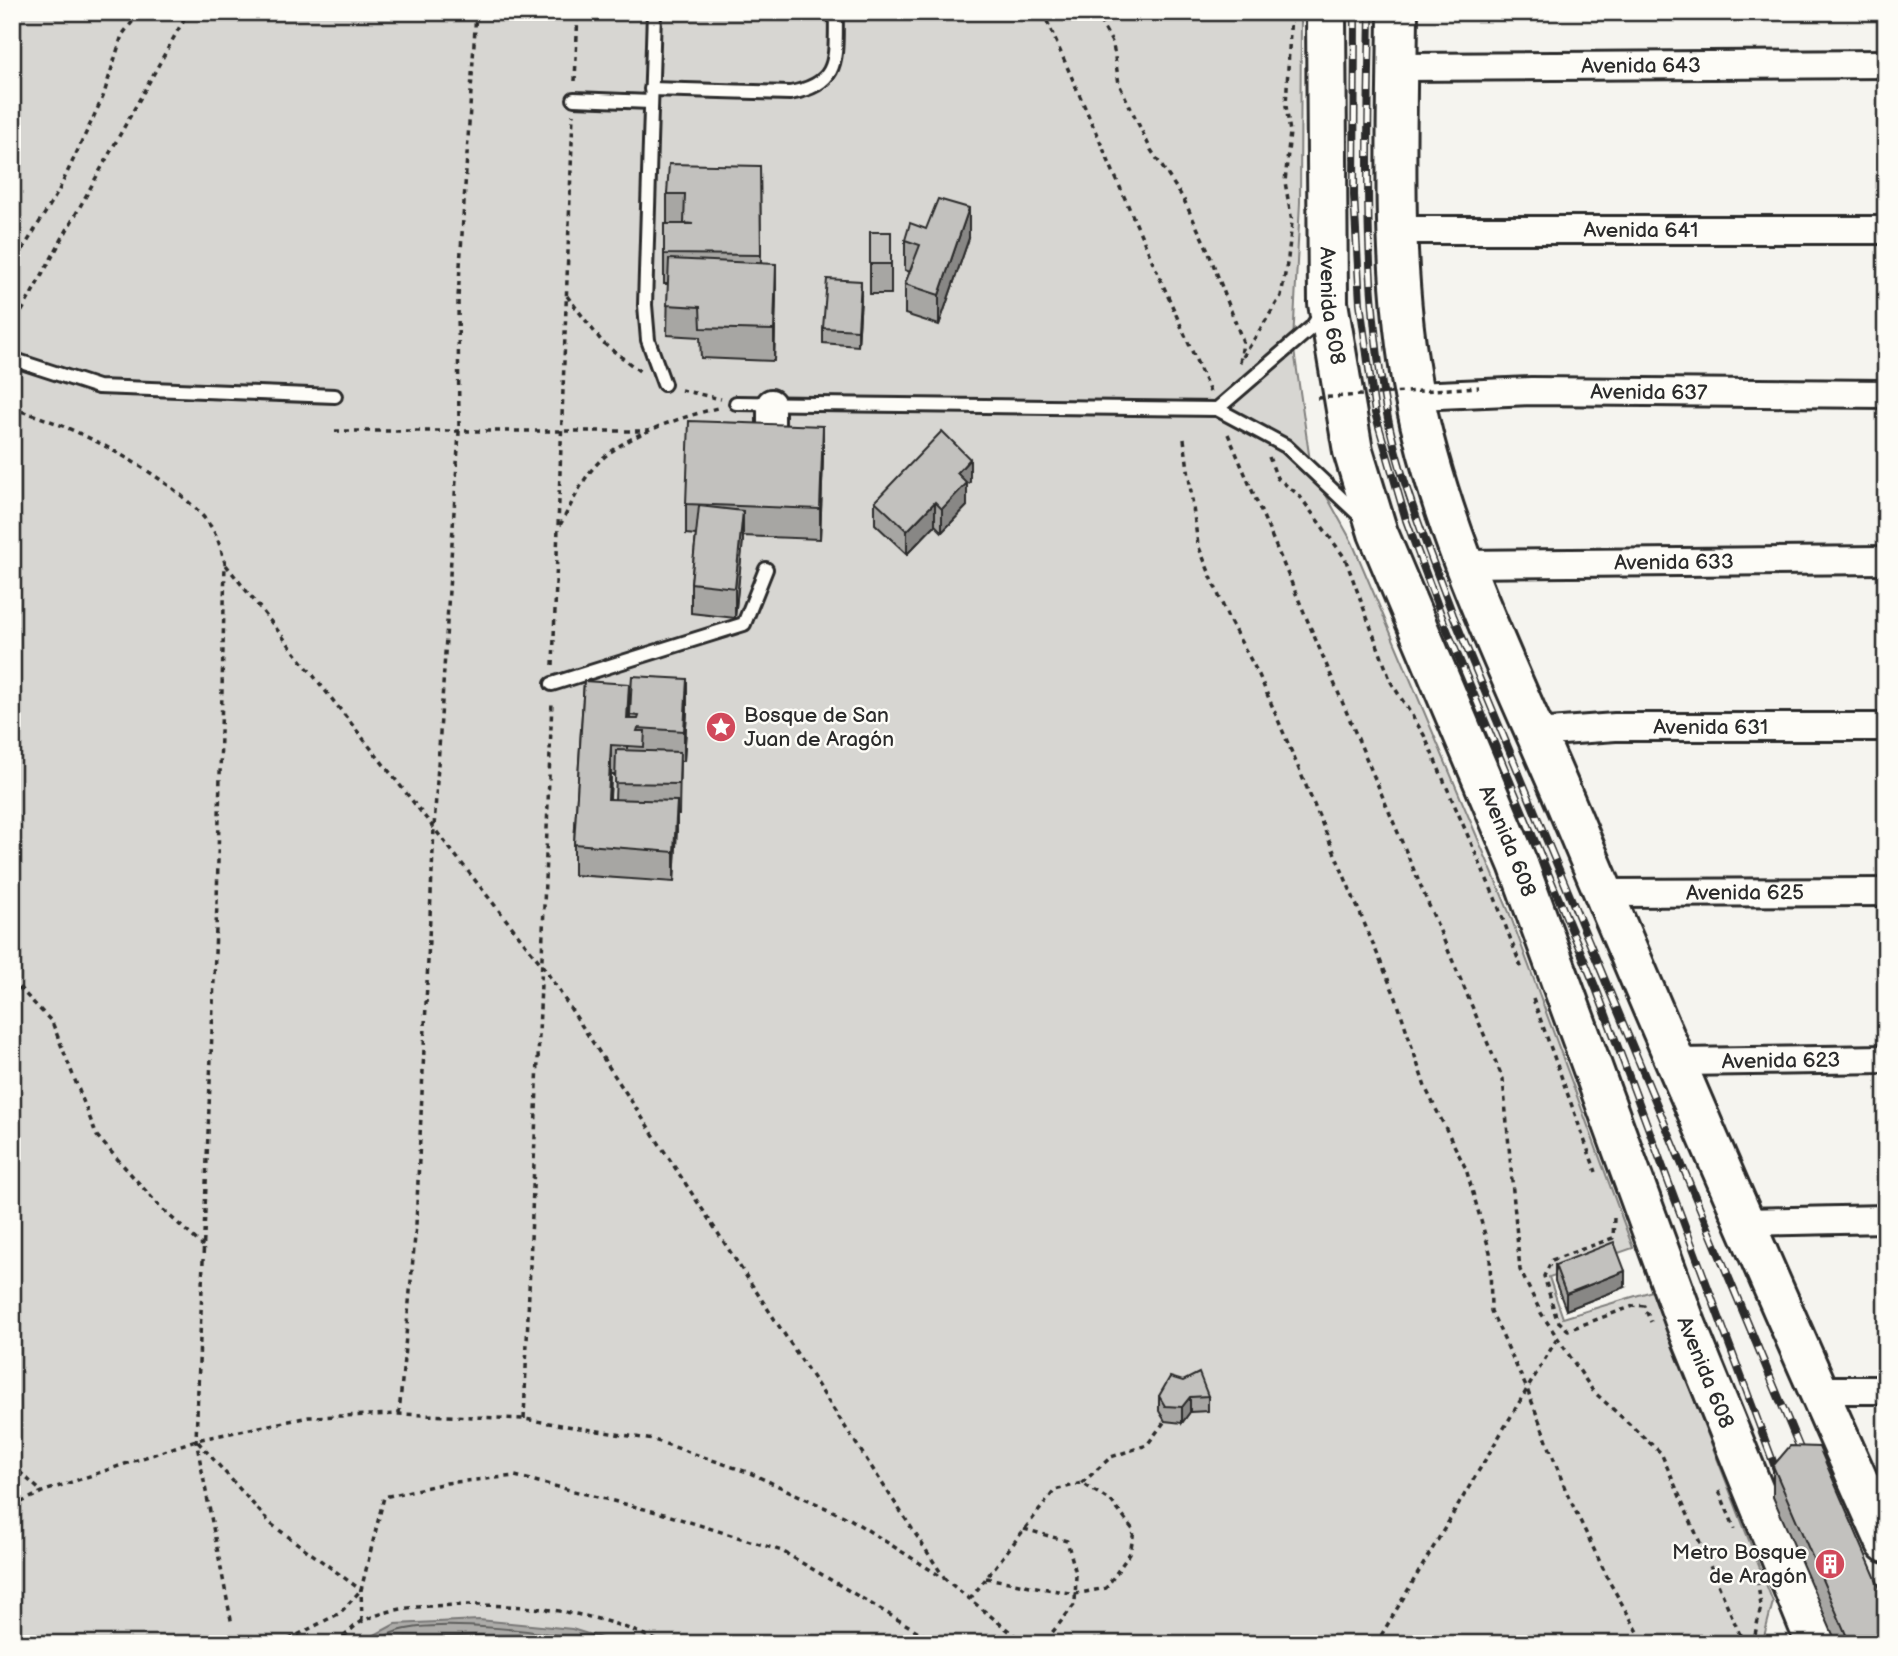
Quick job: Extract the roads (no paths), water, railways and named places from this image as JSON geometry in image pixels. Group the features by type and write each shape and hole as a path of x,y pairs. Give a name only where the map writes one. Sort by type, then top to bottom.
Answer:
{"highway":[{"name":"Avenida 608","path":"1326,12 1328,303 1353,451 1378,533 1518,864 1686,1324 1816,1644"},
{"path":"1398,12 1398,230 1402,316 1415,396 1434,480 1464,564 1745,1222 1886,1543"}],"street":[{"name":"Avenida 643","path":"1398,66 1886,64"},
{"name":"Avenida 641","path":"1398,230 1886,230"},
{"name":"Avenida 637","path":"1415,396 1531,391 1886,394"},
{"path":"771,403 771,455"},
{"name":"Avenida 633","path":"1464,564 1886,560"},
{"name":"Avenida 631","path":"1536,733 1615,727 1886,727"},
{"name":"Avenida 625","path":"1604,893 1886,892"},
{"name":"Avenida 623","path":"1678,1062 1886,1059"},
{"path":"1745,1222 1886,1219"},
{"path":"1819,1390 1886,1390"}],"lane":[{"path":"654,12 645,305 648,340 664,384"},
{"path":"574,99 789,93 810,89 825,80 835,64 836,12"},
{"path":"1217,409 1312,327 1328,303"},
{"path":"12,359 98,387 335,396"},
{"path":"736,403 1217,409 1286,446 1378,533"},
{"path":"552,684 744,624 766,569"}],"water":[{"path":"479,1620 572,1629 620,1644 358,1644 395,1624"}],"railway":[{"path":"1355,12 1354,195 1360,303 1375,413 1406,520 1443,620 1597,991 1781,1483"},
{"path":"1370,12 1368,211 1373,310 1386,409 1398,461 1453,615 1806,1463"}],"place":[{"name":"Bosque de San Juan de Aragón","path":"721,727"},
{"name":"Metro Bosque de Aragón","path":"1830,1564"}]}
